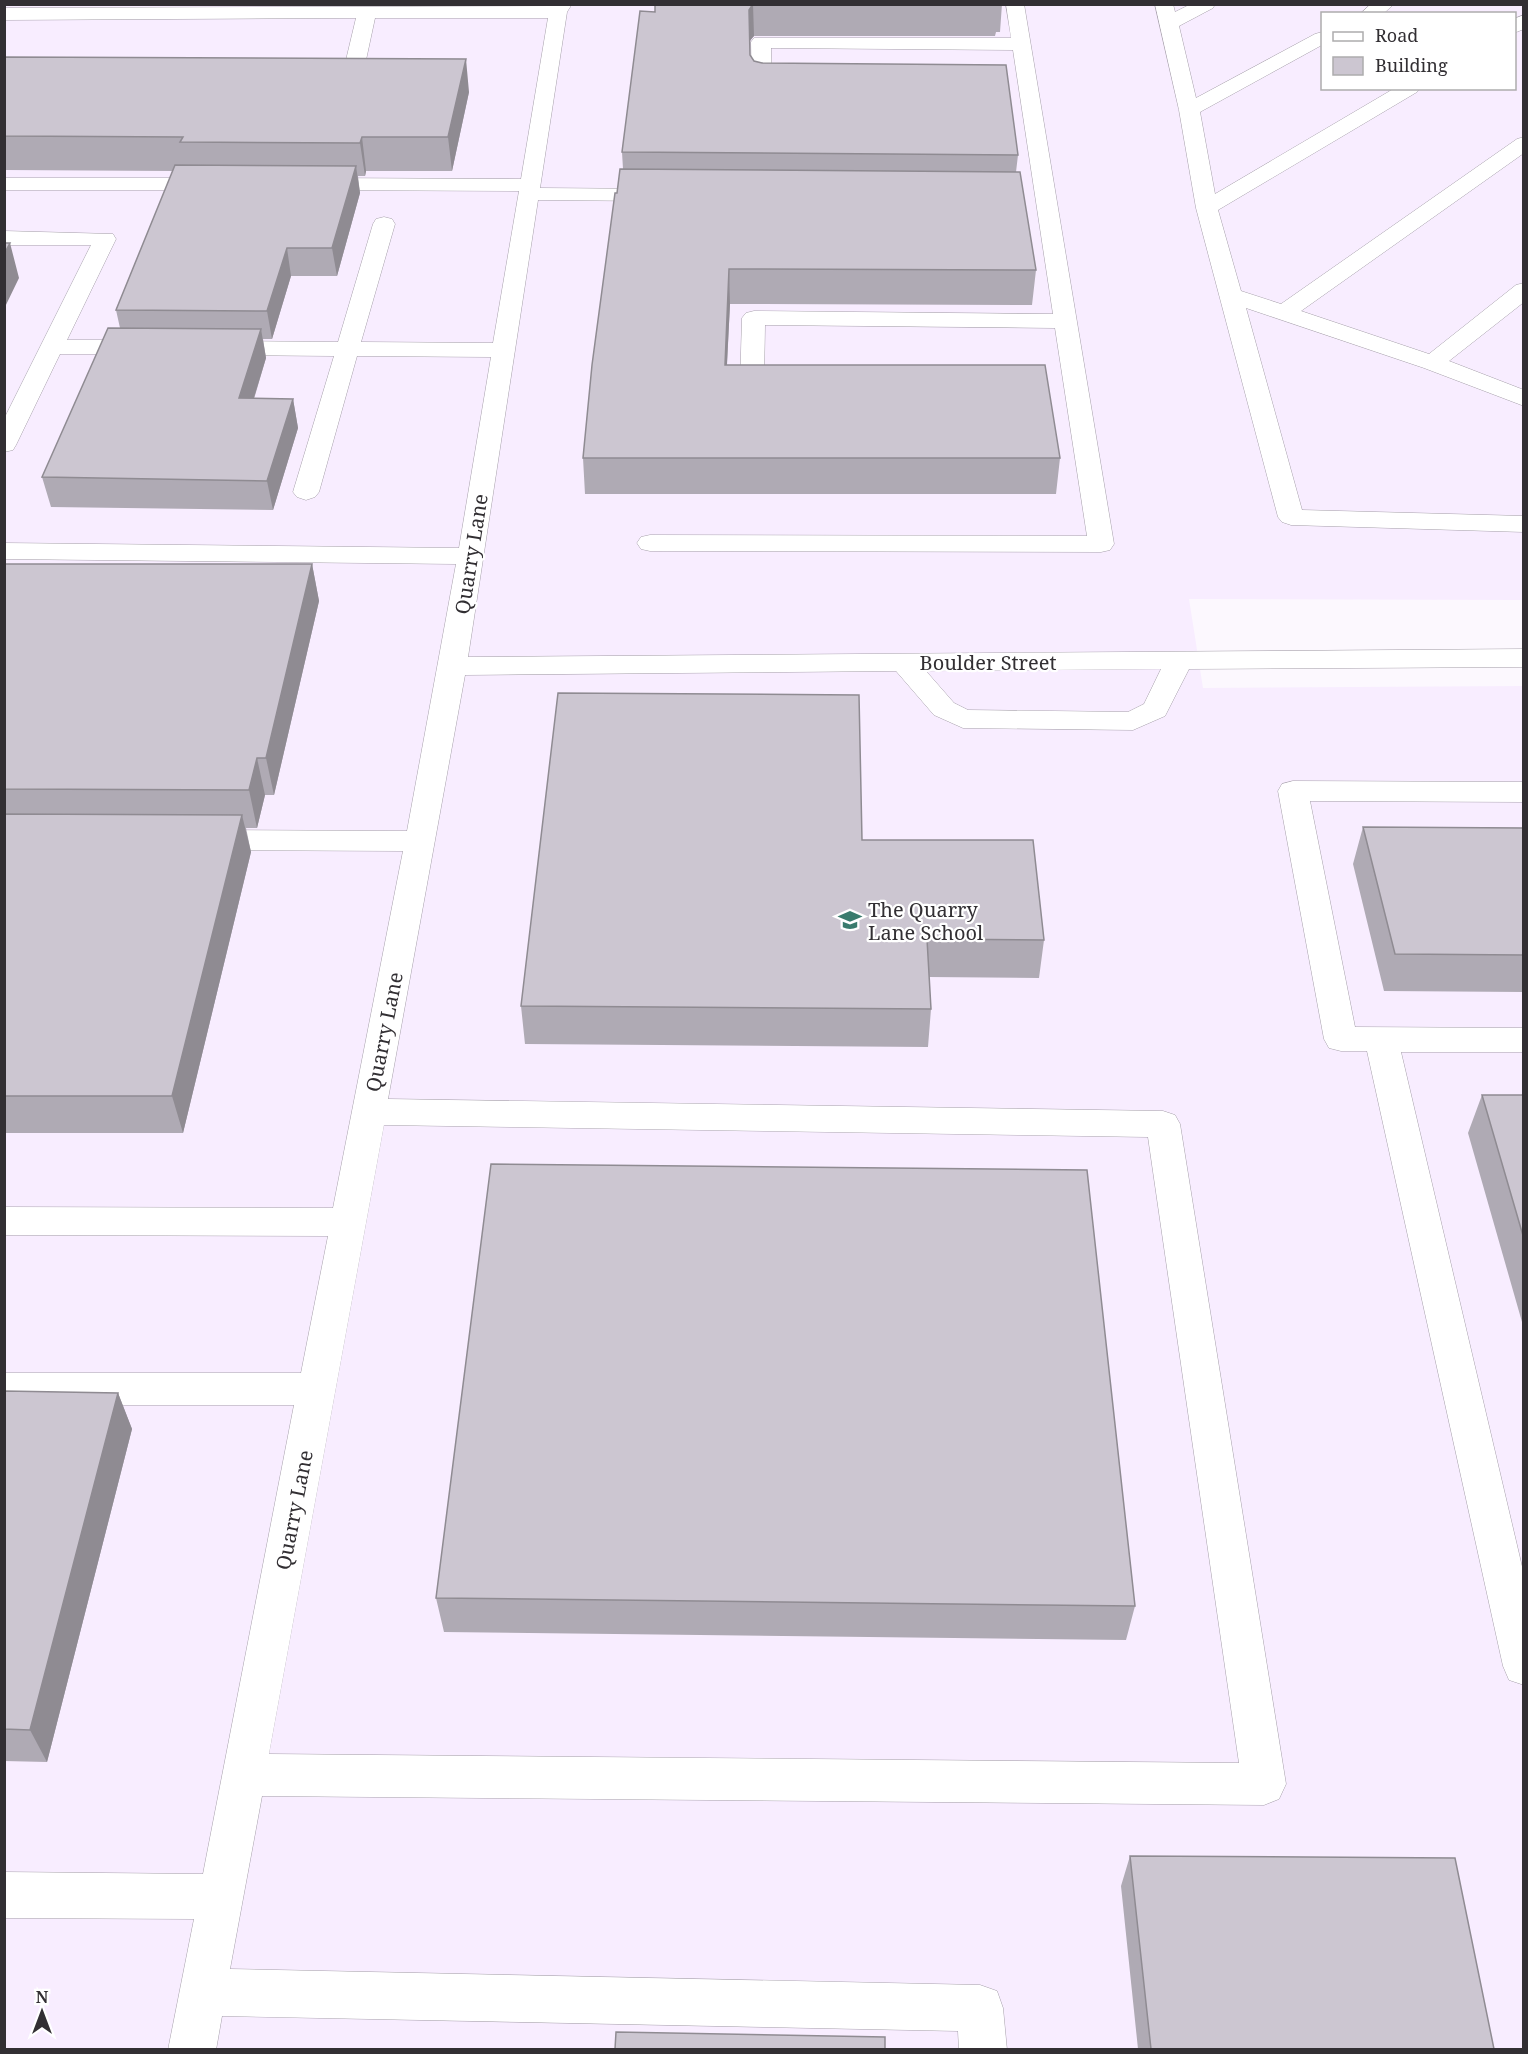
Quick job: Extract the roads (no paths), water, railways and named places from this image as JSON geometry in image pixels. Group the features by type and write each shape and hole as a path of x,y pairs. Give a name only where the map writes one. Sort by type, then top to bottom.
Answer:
{"street":[{"path":"650,543 1101,544 1065,390 1066,321 1015,4"},
{"path":"1206,4 1166,14 1189,110 1207,208 1291,517 1524,524"},
{"path":"1372,12 1385,4"},
{"path":"4,14 243,9 367,12 558,7"},
{"name":"Quarry Lane","path":"192,2049 453,666 558,7"},
{"path":"356,60 367,12"},
{"path":"1189,110 1321,39"},
{"path":"796,88 762,88 761,42 1021,44"},
{"path":"333,60 377,60"},
{"path":"1005,89 1028,90"},
{"path":"1207,208 1407,90"},
{"path":"1282,314 1524,143"},
{"path":"4,183 231,184"},
{"path":"291,184 681,195"},
{"path":"1022,197 1046,198"},
{"path":"306,492 384,224"},
{"path":"4,238 105,238 53,347 7,434"},
{"path":"1432,363 1524,290"},
{"path":"1230,295 1432,363 1524,399"},
{"path":"798,387 752,386 754,318 1066,321"},
{"path":"53,347 171,348"},
{"path":"194,348 504,350"},
{"path":"4,551 470,556"},
{"name":"Boulder Street","path":"453,666 1524,658"},
{"path":"903,662 944,709 963,719 1133,721 1155,710 1179,661"},
{"path":"1524,792 1293,791 1341,1039 1524,1040"},
{"path":"182,840 419,841"},
{"path":"1381,1040 1524,1666"},
{"path":"244,1774 1264,1784 1163,1125 369,1112"},
{"path":"4,1221 348,1222"},
{"path":"4,1389 317,1389"},
{"path":"4,1895 221,1897"},
{"path":"203,1992 980,2008 982,2049"}],"place":[{"name":"The Quarry Lane School","path":"850,920"}]}
